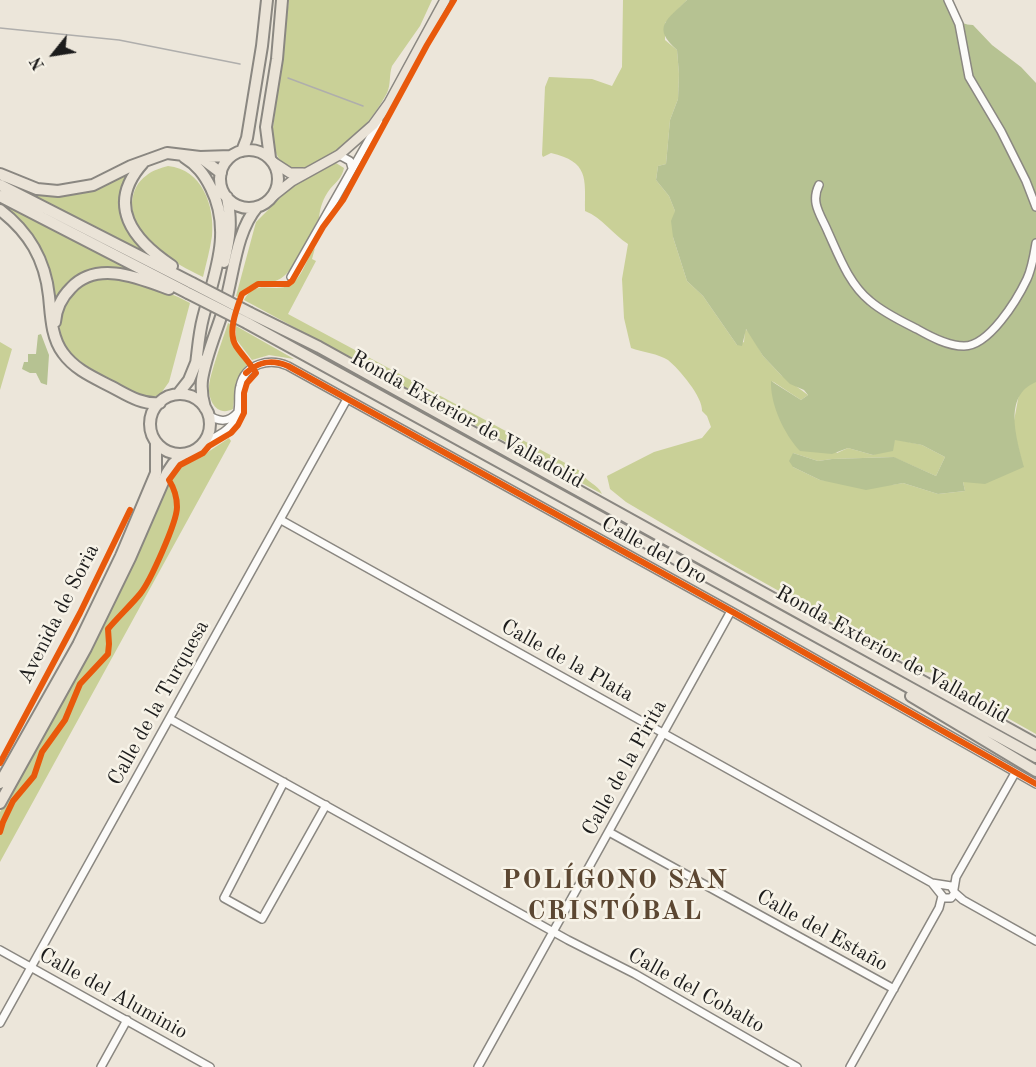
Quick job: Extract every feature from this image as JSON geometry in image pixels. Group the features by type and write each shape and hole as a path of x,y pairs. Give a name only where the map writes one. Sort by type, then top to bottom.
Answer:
{"highway":[{"path":"242,150 247,138 259,69 267,0"},
{"path":"227,197 240,207 257,207 273,196 278,178 271,160 266,127 277,59 282,0"},
{"path":"178,394 186,385 196,364 229,243 231,219 227,197 220,182 224,164 231,156 242,150 258,151 271,160"},
{"path":"0,174 38,189 58,191 93,185 167,153 200,157 231,156"},
{"path":"182,155 203,173 217,203 222,227 219,254 202,322 196,364"},
{"path":"200,157 221,173"},
{"path":"55,338 55,320 61,301 73,285 90,275 110,273 139,279 178,293 190,288 184,274 156,255 130,227 125,213 123,199 127,186 146,161"},
{"name":"Ronda Exterior de Valladolid","path":"0,185 190,288"},
{"name":"Ronda Exterior de Valladolid","path":"0,196 249,318 319,347 586,502 610,522 1036,757"},
{"path":"129,396 139,406 150,425 156,442 170,452 184,454 197,449 203,443 209,432 201,387 204,369 226,303 241,239 249,217 257,207"},
{"path":"0,210 17,224 37,251 46,278 55,338 63,354 79,369 129,396 148,403 160,403"},
{"path":"150,425 153,412 160,403 178,394 193,398 206,412"},
{"name":"Avenida de Soria","path":"0,783 78,645 116,565 156,473 156,442"},
{"name":"Avenida de Soria","path":"0,802 86,648 130,558 167,473 184,454"},
{"name":"Ronda Exterior de Valladolid","path":"586,502 615,512 1036,743"},
{"path":"862,661 893,685 1036,771"}],"main road":[{"path":"273,196 306,173 339,155 366,132 388,103 445,0"},
{"path":"271,160 290,172 306,173"}],"street":[{"path":"948,0 959,24 969,78 1001,131 1036,207"},
{"path":"291,277 376,129 379,116"},
{"path":"339,155 350,161 352,168"},
{"path":"819,185 815,194 816,206 857,287 880,308 945,342 959,346 971,345 982,340 1014,302 1027,279 1036,243"},
{"name":"Calle del Oro","path":"238,411 239,389 243,377 253,367 267,362 288,366 1036,784"},
{"name":"Calle de la Turquesa","path":"0,1023 347,399"},
{"path":"206,412 215,419 225,421 230,420 238,411"},
{"path":"203,443 231,426 238,411"},
{"name":"Calle de la Plata","path":"281,520 948,892"},
{"name":"Calle de la Pirita","path":"478,1067 730,611"},
{"name":"Calle del Cobalto","path":"170,719 554,932 635,974 798,1067"},
{"path":"1000,764 1006,779 1005,790"},
{"path":"851,1066 1015,773"},
{"path":"1005,790 1012,784 1028,780"},
{"path":"284,782 224,897 252,914 262,919 326,805"},
{"name":"Calle del Estaño","path":"609,832 894,989"},
{"path":"948,892 1036,941"},
{"name":"Calle del Aluminio","path":"0,950 210,1067"},
{"path":"101,1067 127,1020"}],"green space":[{"path":"289,0 432,0 420,26 392,66 387,93 370,119 340,149 326,159 311,166 298,168 286,165 277,155 272,136"},
{"path":"623,0 687,0 665,23 665,40 677,50 678,99 670,120 666,164 658,166 656,180 669,196 675,211 673,237 687,281 703,296 737,345 744,342 745,329 750,333 763,356 781,375 808,395 801,400 772,381 837,453 848,448 873,455 893,445 895,439 922,445 945,457 936,476 893,457 818,461 793,453 793,467 820,480 891,485 903,483 938,494 965,491 963,482 1023,467 1013,426 1019,394 1036,376 1036,734 972,698 968,693 935,673 924,672 736,567 626,502 610,489 607,476 654,452 702,438 711,427 695,391 673,364 660,356 631,348 624,318 622,279 628,244 585,211 584,181 578,167 572,161 551,153 543,157 542,155 545,87 549,77 592,79 612,86 622,67"},
{"path":"687,0 944,0 959,20 973,25 992,45 1021,67 1036,83 1036,382 1025,389 1015,408 1016,431 1024,467 985,484 963,482 965,491 938,494 903,483 866,490 820,480 793,467 789,461 793,453 818,461 894,457 936,476 945,457 922,445 895,440 893,451 873,455 848,448 832,454 800,451 779,418 771,390 771,381 801,400 808,395 804,390 790,384 763,356 746,329 742,346 737,345 703,296 687,281 673,237 671,221 675,211 669,196 656,180 658,166 666,164 670,120 678,99 677,50 669,42 663,29 668,19"},
{"path":"336,163 344,168 342,175 325,196 319,218 288,272 278,280 254,284 243,291 239,298 236,296 256,222 290,188"},
{"path":"168,166 190,174 204,191 208,201 212,236 203,277 157,249 139,228 134,216 132,203 138,184 157,169"},
{"path":"130,170 120,198 123,220 137,240 158,260 16,187 17,185 51,192 76,193 99,186"},
{"path":"0,202 147,279 96,271 55,311 49,274 0,206"},
{"path":"315,248 312,259 316,261 288,314 582,472 602,494 244,300 254,289 279,288 291,284 299,277"},
{"path":"97,278 145,285 190,303 169,382 159,396 141,395 129,390 83,364 73,356 64,343 60,326 63,307 67,299 80,285"},
{"path":"228,323 232,325 233,341 248,364 237,380 233,409 222,411 212,402 209,386"},
{"path":"236,326 294,359 269,355 252,360 236,339"},
{"path":"41,334 49,355 47,385 41,383 36,373 22,369 24,362 28,362 28,354 36,354 38,335"},
{"path":"0,342 12,349 0,390"},
{"path":"229,438 231,441 0,862 0,812 97,638 166,488 182,466 199,458"}],"railway":[{"path":"0,28 119,40 240,64"},
{"path":"288,78 363,106"}],"cycle path":[{"path":"0,832 13,801 34,776 42,752 65,720 80,684 108,654 108,629 140,594 156,565 176,515 175,493 169,480 180,465 203,453 209,446 231,433 244,413 244,393 247,383 256,373 233,340 234,320 242,294 258,284 288,284 292,281 323,227 343,200 454,0"},
{"path":"246,373 266,362 277,362 288,366 731,611 1036,784"},
{"path":"0,763 80,613 130,510"}],"district":[{"name":"POLÍGONO SAN CRISTÓBAL","path":"615,896"}]}
